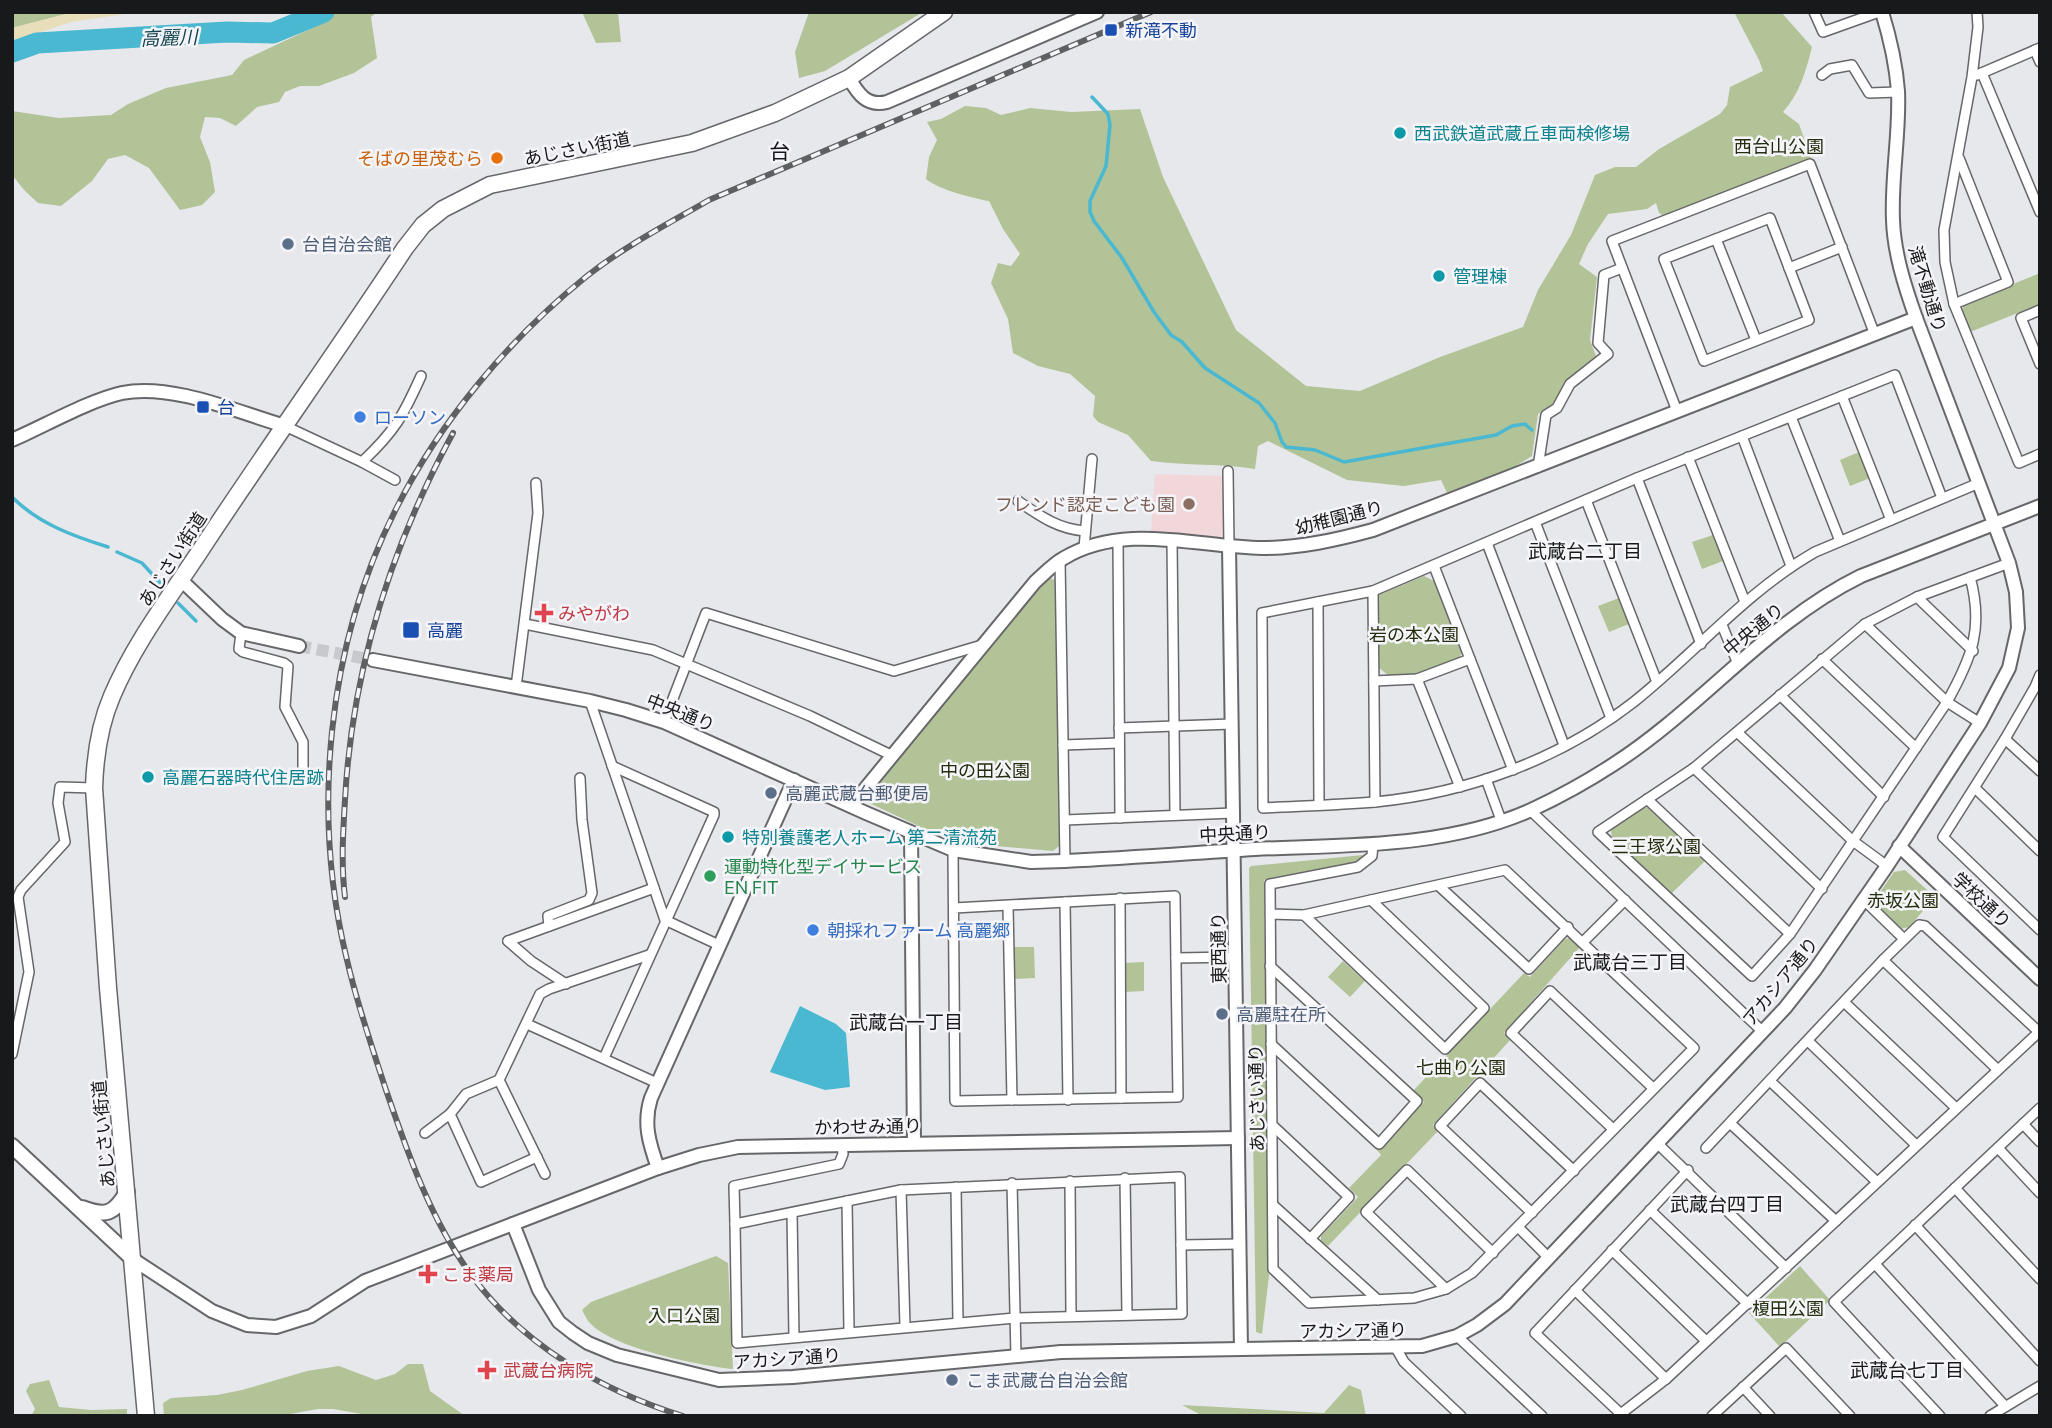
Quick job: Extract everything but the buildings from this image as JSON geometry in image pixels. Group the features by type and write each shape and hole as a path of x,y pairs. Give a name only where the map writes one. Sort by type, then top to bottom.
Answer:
{"highway":[{"name":"あじさい街道","path":"146,1416 108,988 94,789 101,727 112,695 130,659 180,580 404,248 423,225 443,209 489,186 663,150 702,140 775,113 849,78 944,12"}],"main road":[{"path":"12,1146 134,1260"},
{"path":"77,1207 107,1214 115,1209 128,1192"}],"street":[{"path":"849,78 857,92 869,102 887,102 1097,12"},
{"path":"1814,12 1823,32 1880,12"},
{"name":"滝不動通り","path":"1880,12 1895,61 1898,92 1893,221 1904,285 1994,524"},
{"path":"1977,12 1977,75 1958,156 1943,244 1947,281 2019,463 2040,454"},
{"path":"1977,75 2037,49 2040,62"},
{"path":"1822,75 1830,69 1852,65 1869,93 1898,92"},
{"path":"1977,75 2040,212"},
{"path":"1954,304 2008,282 1958,156"},
{"path":"1677,411 1612,241 1810,164 1875,335"},
{"path":"1770,218 1810,320 1704,361 1664,259 1716,239 1770,218"},
{"path":"1716,239 1756,340"},
{"path":"1790,268 1842,247"},
{"path":"1538,467 1546,415 1557,408 1570,384 1608,354 1598,343 1604,275 1622,268"},
{"path":"2040,310 2021,318 2040,363"},
{"name":"幼稚園通り","path":"851,806 1035,582 1060,560 1084,548 1118,540 1292,547 1373,530 1916,318"},
{"path":"1942,498 1895,375 1637,478 1373,591 1262,613 1263,808 1376,802 1460,787 1513,770 1611,718 1701,644 1745,602 1791,566 1815,552 1979,483"},
{"path":"362,462 388,437 403,417 421,376"},
{"path":"12,440 101,400 121,393 141,391 184,397 285,426 395,480"},
{"path":"1842,396 1891,520"},
{"path":"1791,417 1840,541"},
{"path":"1742,436 1791,566"},
{"path":"1688,457 1745,602"},
{"path":"1084,548 1092,459"},
{"path":"1228,471 1229,546"},
{"path":"1637,478 1701,644"},
{"path":"516,687 538,513 536,483"},
{"path":"1586,500 1657,682"},
{"path":"1018,501 1049,522 1071,530 1085,531"},
{"name":"中央通り","path":"373,660 590,701 664,722 953,850 1018,860 1065,862 1422,839 1501,820 1530,810 1600,773 1644,745 1790,621 1838,588 1861,576 2040,506"},
{"path":"1535,522 1611,718"},
{"name":"アカシア通り","path":"513,1224 539,1290 559,1322 588,1343 617,1355 693,1375 738,1380 793,1377 1061,1352 1396,1348 1422,1346 1457,1336 1505,1304 1763,1032 1815,970 1887,866 1980,723 2009,668 2018,628 2016,592 2009,563 1994,524"},
{"path":"1118,540 1120,818"},
{"path":"1172,541 1175,815"},
{"path":"1487,543 1564,745"},
{"name":"東西通り","path":"1229,546 1241,1349"},
{"path":"1060,560 1065,862"},
{"path":"1970,577 1977,623 1973,651 1947,702 1790,934 1752,976 1598,832 1694,768 1866,624 1917,597 1970,577 2009,563"},
{"path":"1434,566 1513,770"},
{"path":"180,580 242,633 299,646"},
{"path":"1373,591 1376,802"},
{"path":"1917,597 1973,651"},
{"path":"1318,602 1319,805"},
{"path":"664,722 706,613 894,671 982,645"},
{"path":"524,624 653,650 810,716 892,756"},
{"path":"1866,624 1947,702 1980,723"},
{"path":"1722,625 1738,664"},
{"path":"242,633 239,649 243,652 288,666 285,707 303,742 303,770"},
{"path":"1374,681 1417,678 1470,659"},
{"path":"1822,659 1916,748"},
{"path":"2040,675 2037,689 1943,837 2040,930"},
{"path":"1417,678 1460,787"},
{"path":"1780,695 1884,797"},
{"path":"590,701 666,920 719,945"},
{"path":"1119,728 1232,724"},
{"path":"1737,732 1853,841 1887,866"},
{"path":"2005,738 2040,772"},
{"path":"1063,745 1119,743"},
{"path":"604,1058 714,816 714,812 612,766"},
{"path":"1694,768 1822,889"},
{"path":"549,926 548,916 589,900 592,893 582,820 580,778"},
{"path":"1486,779 1501,820"},
{"path":"658,1168 650,1146 647,1111 657,1083 794,780"},
{"path":"12,1054 29,972 15,898 65,842 58,803 60,787 94,789"},
{"path":"1975,788 2040,850"},
{"path":"1647,799 1790,934"},
{"path":"1530,810 1763,1032"},
{"path":"1065,820 1233,813"},
{"path":"911,833 914,1143"},
{"name":"あじさい通り","path":"1373,843 1372,856 1358,867 1270,884 1273,1269 1309,1303 1378,1300"},
{"name":"学校通り","path":"1899,846 2040,979"},
{"path":"953,850 955,1101 1178,1097 1175,895 954,908"},
{"path":"1270,914 1304,915 1505,870 1694,1048 1519,1228 1472,1273 1446,1289 1414,1298 1378,1300 1273,1205"},
{"path":"1439,886 1529,970 1568,927"},
{"path":"566,984 531,961 508,941 654,888"},
{"path":"1120,898 1121,1098"},
{"path":"1304,915 1445,1049 1484,1008 1371,900"},
{"path":"1583,942 1625,900"},
{"path":"1864,900 1904,939"},
{"path":"1065,902 1068,1100"},
{"path":"1008,906 1012,1100"},
{"path":"1688,1170 1535,1333 1619,1415 1666,1379 2039,1031 1925,926 1919,925 1706,1148"},
{"path":"425,1133 450,1114 466,1094 499,1080 540,994 649,955"},
{"path":"1177,958 1236,957"},
{"path":"1883,960 1998,1070"},
{"path":"1270,966 1417,1101 1378,1143 1271,1044"},
{"path":"1613,1129 1511,1033 1550,991 1653,1088"},
{"path":"1844,1002 1956,1108"},
{"path":"527,1024 657,1083"},
{"path":"1808,1041 1916,1145"},
{"path":"499,1080 545,1174"},
{"path":"1770,1081 1876,1181"},
{"path":"1532,1213 1440,1126 1480,1083 1574,1171"},
{"path":"1940,1416 1834,1302 2040,1108"},
{"path":"450,1114 481,1182 537,1157"},
{"path":"1731,1124 1836,1222"},
{"path":"2023,1124 2040,1142"},
{"path":"1272,1125 1349,1197 1310,1239"},
{"name":"かわせみ通り","path":"134,1260 220,1315 247,1325 276,1326 311,1316 365,1281 658,1168 699,1155 738,1147 1238,1138"},
{"path":"1657,1143 1688,1170 1786,1268"},
{"path":"735,1224 901,1189 1180,1177 1182,1314 1015,1318 737,1343 734,1186 839,1164 843,1154 842,1146"},
{"path":"1997,1148 2040,1193"},
{"path":"1446,1289 1366,1212 1407,1170 1493,1253"},
{"path":"1125,1178 1127,1315"},
{"path":"1069,1181 1071,1316"},
{"path":"1012,1183 1016,1356"},
{"path":"956,1187 958,1322"},
{"path":"1955,1188 2040,1279"},
{"path":"901,1189 905,1326"},
{"path":"847,1201 849,1331"},
{"path":"1650,1210 1748,1304"},
{"path":"792,1213 794,1337"},
{"path":"1915,1225 2040,1362"},
{"path":"1519,1228 1549,1258"},
{"path":"1181,1245 1240,1244"},
{"path":"1612,1250 1706,1341"},
{"path":"1875,1264 2005,1406"},
{"path":"1575,1290 1666,1379"},
{"path":"1457,1336 1542,1416"},
{"path":"1396,1348 1404,1362 1461,1416"},
{"path":"1712,1416 1786,1348 1850,1416"},
{"path":"1990,1416 2040,1386"},
{"path":"1744,1387 1770,1416"}],"shaded area":[{"name":"フレンド認定こども園","path":"1155,474 1225,476 1224,535 1220,538 1151,532"}],"green space":[{"path":"12,12 74,12 12,28"},
{"path":"336,12 377,12 371,17 377,58 354,73 319,86 300,86 285,92 279,102 257,107 236,126 220,118 205,117 200,137 210,162 215,192 202,205 180,210 149,168 125,155 108,159 92,181 61,206 38,203 12,175 12,111 59,118 111,115 128,104 166,88 232,75 244,60 327,21"},
{"path":"582,12 618,12 621,42 596,43"},
{"path":"809,12 923,12 825,71 799,78 795,52"},
{"name":"西台山公園","path":"1734,12 1781,12 1812,47 1798,89 1783,112 1799,124 1811,158 1664,216 1659,213 1656,203 1647,209 1608,214 1588,244 1579,264 1597,277 1590,340 1596,356 1566,382 1553,405 1538,414 1532,456 1514,467 1447,493 1441,480 1404,486 1347,480 1268,441 1258,446 1255,469 1151,461 1128,435 1098,422 1093,416 1095,396 1070,374 1038,366 1013,353 1008,319 991,283 998,263 1011,266 1020,254 989,201 947,190 926,179 929,157 937,140 927,122 941,119 965,106 986,108 1001,115 1030,108 1071,112 1140,109 1163,177 1236,330 1306,386 1360,391 1440,357 1523,327 1538,290 1571,235 1595,175 1615,167 1636,167 1659,149 1720,114 1727,105 1730,87 1763,71"},
{"path":"2040,273 2040,304 1970,332 1962,310 1964,304"},
{"path":"1859,452 1870,478 1850,486 1840,460"},
{"path":"1713,535 1723,561 1702,569 1692,542"},
{"name":"岩の本公園","path":"1424,576 1434,581 1462,652 1459,659 1420,674 1389,676 1378,667 1376,601 1379,595"},
{"name":"中の田公園","path":"1049,578 1056,580 1059,846 1053,851 985,845 938,835 869,803 868,798 1039,586"},
{"path":"1619,598 1629,624 1609,632 1598,606"},
{"name":"三王塚公園","path":"1650,807 1705,861 1672,893 1612,838 1611,830 1644,808"},
{"path":"1363,855 1360,861 1264,880 1269,1276 1262,1334 1256,1332 1249,868"},
{"name":"赤坂公園","path":"1905,870 1935,897 1909,927 1900,929 1876,904 1876,898 1894,872"},
{"name":"七曲り公園","path":"1571,938 1580,947 1504,1033 1511,1039 1433,1125 1438,1131 1328,1246 1321,1241 1321,1236 1358,1197 1349,1188 1381,1155 1377,1150 1424,1102 1413,1091 1524,973 1530,977 1565,939"},
{"path":"1014,947 1034,947 1035,978 1015,979"},
{"path":"1343,961 1365,981 1350,997 1328,977"},
{"path":"1144,962 1144,991 1125,992 1124,963"},
{"name":"入口公園","path":"716,1256 728,1263 733,1369 680,1360 618,1341 591,1324 582,1310 591,1302"},
{"name":"榎田公園","path":"1800,1266 1830,1300 1780,1347 1749,1313"},
{"path":"408,1364 423,1364 430,1391 465,1416 373,1416 318,1409 279,1416 164,1416 163,1403 171,1398 217,1395 307,1371 339,1366 376,1380 395,1374"},
{"path":"49,1380 59,1407 127,1409 127,1416 31,1416 35,1409 26,1391 30,1384"},
{"path":"1349,1385 1361,1390 1366,1416 1203,1416 1182,1405 1324,1413"}],"sand":[{"path":"74,12 139,12 71,22 12,42 12,28"}],"water":[{"path":"800,1006 836,1024 846,1033 850,1087 825,1090 770,1072"}],"waterway":[{"name":"高麗川","path":"12,52 37,43 227,32 273,33 324,12"},
{"path":"1092,97 1108,114 1110,125 1106,166 1090,201 1090,212 1094,221 1122,258 1171,335 1182,342 1205,368 1259,403 1275,423 1286,447 1315,450 1344,462 1496,435 1512,426 1525,424 1532,430"},
{"path":"12,497 45,522 108,547"},
{"path":"117,552 142,563 163,586"},
{"path":"178,603 196,621"}],"tunnel":[{"path":"299,646 373,660"}],"railway":[{"path":"683,1416 653,1406 594,1379 540,1344 515,1323 492,1301 457,1255 444,1233 412,1162 360,1009 336,904 328,789 332,730 354,616 373,561 396,509 455,413 531,326 601,265 709,200 1151,12"},
{"path":"345,897 343,836 349,752 366,657 393,565 411,520 453,433"}],"place":[{"name":"新滝不動","path":"1111,30"},
{"name":"西武鉄道武蔵丘車両検修場","path":"1400,133"},
{"name":"そばの里茂むら","path":"497,158"},
{"name":"台自治会館","path":"288,244"},
{"name":"管理棟","path":"1439,276"},
{"name":"台","path":"203,407"},
{"name":"ローソン","path":"360,417"},
{"name":"フレンド認定こども園","path":"1189,504"},
{"name":"みやがわ","path":"544,613"},
{"name":"高麗","path":"411,630"},
{"name":"高麗石器時代住居跡","path":"148,777"},
{"name":"高麗武蔵台郵便局","path":"771,793"},
{"name":"特別養護老人ホーム 第二清流苑","path":"728,837"},
{"name":"運動特化型デイサービス EN FIT","path":"710,876"},
{"name":"朝採れファーム 高麗郷","path":"813,930"},
{"name":"高麗駐在所","path":"1222,1014"},
{"name":"こま薬局","path":"428,1274"},
{"name":"武蔵台病院","path":"487,1370"},
{"name":"こま武蔵台自治会館","path":"952,1380"}],"district":[{"name":"台","path":"780,150"},
{"name":"武蔵台二丁目","path":"1585,550"},
{"name":"武蔵台三丁目","path":"1630,961"},
{"name":"武蔵台一丁目","path":"906,1021"},
{"name":"武蔵台四丁目","path":"1727,1203"},
{"name":"武蔵台七丁目","path":"1907,1369"}]}
